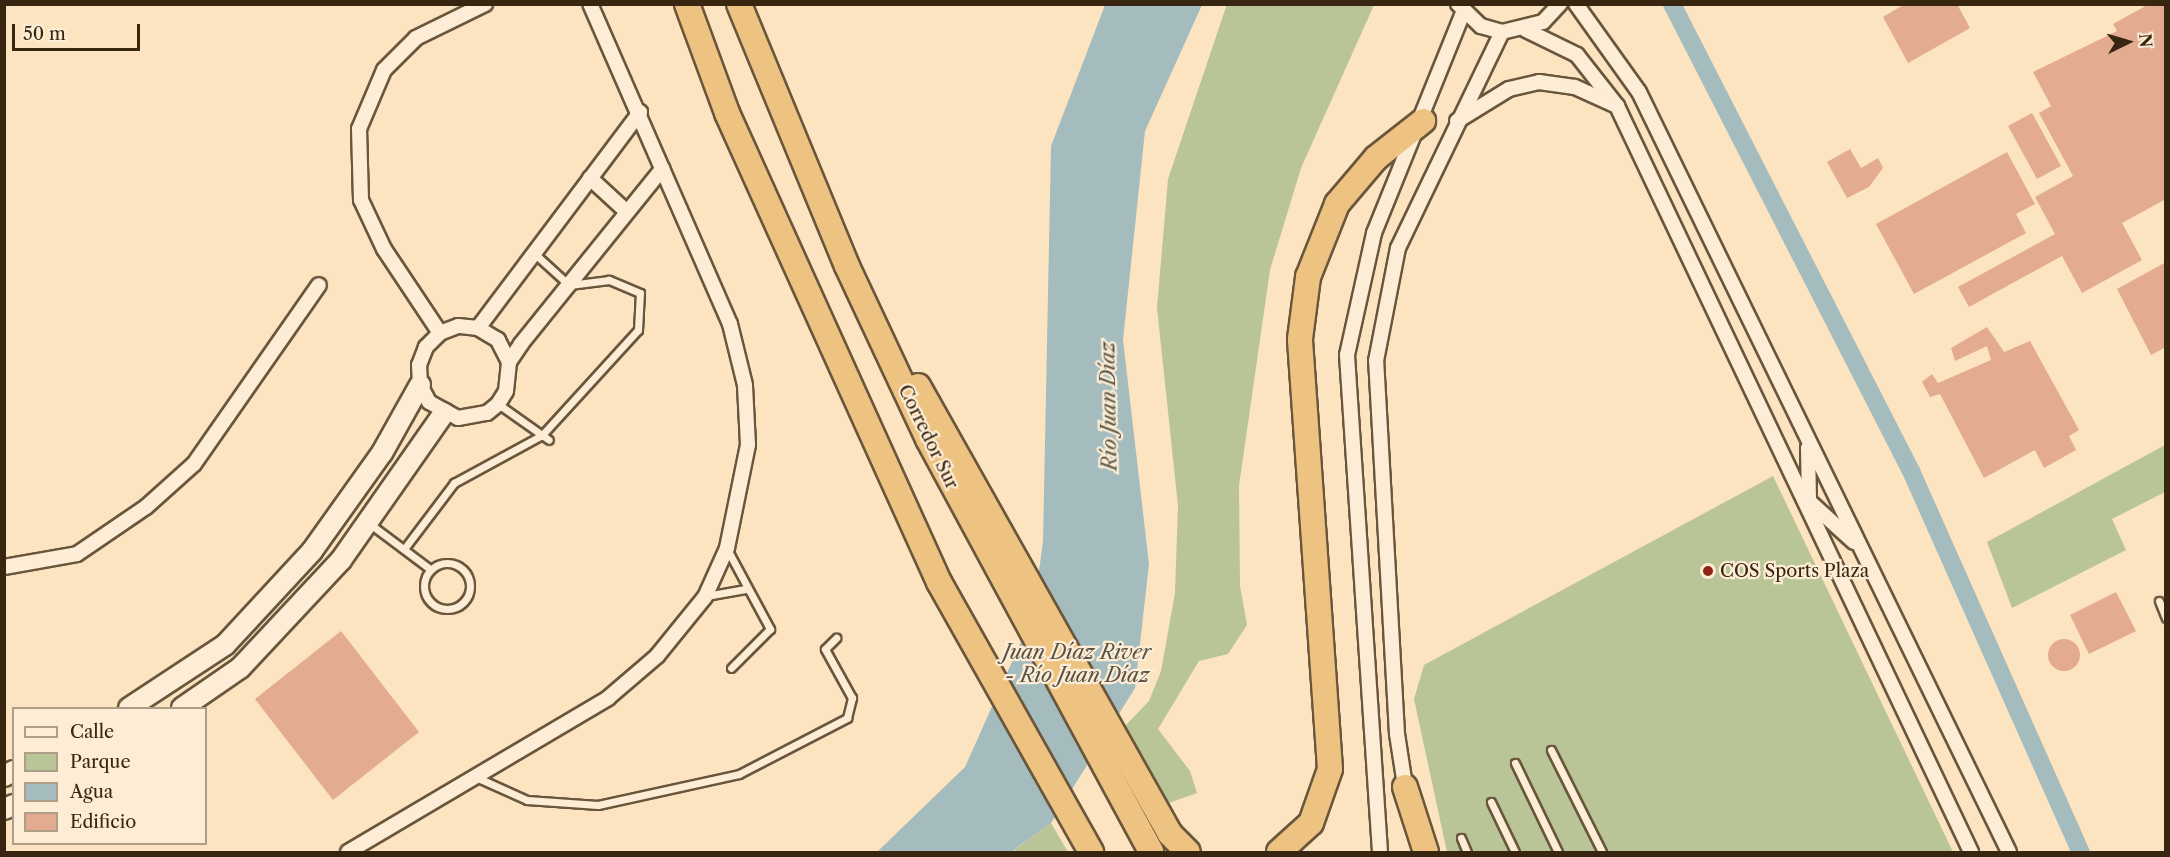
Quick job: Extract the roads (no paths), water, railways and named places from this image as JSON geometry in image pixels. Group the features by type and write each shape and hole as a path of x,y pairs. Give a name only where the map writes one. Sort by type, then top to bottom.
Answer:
{"highway":[{"path":"687,4 760,188 939,582 1087,846"},
{"name":"Corredor Sur","path":"739,4 847,266 987,555 1151,852"},
{"path":"1279,852 1315,816 1330,769 1300,339 1308,277 1337,204 1376,158 1422,121"},
{"path":"847,266 1011,544 1170,834 1188,852"},
{"path":"1405,787 1426,852"}],"street":[{"path":"440,333 384,249 361,200 359,129 384,70 416,38 485,4"},
{"path":"348,852 478,778 608,698 657,656 705,597 726,548 748,445 745,385 730,324 662,169 640,112 590,4"},
{"path":"1526,30 1560,4"},
{"path":"1576,4 1639,92 1873,568 2009,852"},
{"path":"1380,852 1347,356 1374,233 1422,121 1460,9 1502,32 1526,30 1577,55 1617,106 1809,502 1971,852"},
{"path":"1416,852 1405,787 1376,361 1398,248 1455,122 1502,32"},
{"path":"1455,122 1509,89 1539,82 1575,87 1617,106"},
{"path":"478,328 640,112"},
{"path":"420,385 444,413 473,418 498,404 506,391 509,362 662,169"},
{"path":"590,178 627,212"},
{"path":"4,567 77,554 146,507 194,464 319,285"},
{"path":"131,707 225,645 312,551 382,453 420,385 419,365 440,333 458,326 478,328 498,340 509,362"},
{"path":"183,707 240,668 341,561 444,413"},
{"path":"1799,418 1811,462 1809,502"},
{"path":"1809,502 1845,531 1873,568"}],"lane":[{"path":"404,549 454,483 543,435 630,341 642,316 640,293 626,283 569,285 534,253"},
{"path":"498,404 549,440"},
{"path":"368,523 430,569"},
{"path":"726,548 745,589 770,629 731,668"},
{"path":"447,562 464,568 471,585 465,602 448,609 431,603 424,586 430,569 447,562"},
{"path":"705,597 745,589"},
{"path":"2159,601 2166,618"},
{"path":"478,778 527,800 598,805 739,774 848,718 852,698 825,649 836,638"},
{"path":"1551,750 1602,852"},
{"path":"1515,763 1558,852"},
{"path":"1491,802 1515,852"},
{"path":"1461,838 1467,852"}],"water":[{"name":"Juan Díaz River - Río Juan Díaz","path":"1105,5 1202,5 1145,131 1123,340 1149,564 1135,688 1051,823 1011,852 877,852 965,767 1033,615 1043,541 1051,146"}],"waterway":[{"path":"1672,4 1911,471 2081,852"}],"place":[{"name":"COS Sports Plaza","path":"1708,571"}],"water label":[{"name":"Río Juan Díaz","path":"1109,406"}]}
